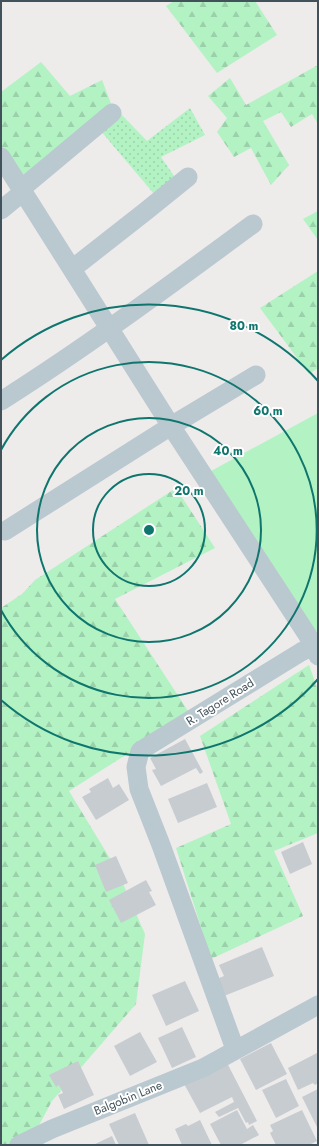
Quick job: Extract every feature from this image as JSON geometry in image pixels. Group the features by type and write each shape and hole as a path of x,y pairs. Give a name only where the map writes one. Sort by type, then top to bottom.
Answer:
{"street":[{"path":"1,210 112,113"},
{"path":"1,157 170,426 313,649"},
{"path":"72,269 188,177"},
{"path":"1,401 33,381 109,328 253,224"},
{"path":"5,531 170,426 256,375"},
{"name":"R. Tagore Road","path":"235,1049 164,852 139,789 136,767 140,751 313,649"},
{"name":"Balgobin Lane","path":"19,1145 52,1129 203,1068 235,1049 318,1005"}],"green space":[{"path":"174,1 255,1 277,35 217,73 166,6"},
{"path":"41,62 70,96 102,80 112,106 24,182 1,151 1,92"},
{"path":"318,65 318,124 312,114 291,127 281,112 263,121 289,165 271,185 251,148 234,157 217,132 227,118 208,96 230,78 246,105"},
{"path":"190,108 205,135 161,157 183,189 160,201 100,130 118,111 147,141"},
{"path":"318,211 318,240 303,219"},
{"path":"318,271 318,368 309,374 260,308"},
{"path":"318,413 318,630 313,633 211,471"},
{"path":"176,488 215,548 115,599 190,714 69,791 117,870 145,934 136,1004 52,1101 37,1129 37,1145 1,1145 1,608 22,594 35,580"},
{"path":"309,665 318,690 318,833 274,851 303,916 211,959 176,848 231,824 200,736"}],"building":[{"path":"185,739 203,772 200,774 196,768 161,786 152,770 156,769 150,758"},
{"path":"108,778 113,788 119,784 129,800 96,820 82,797 91,792 89,789"},
{"path":"207,783 217,807 178,823 168,799"},
{"path":"303,842 312,864 290,874 281,852"},
{"path":"116,856 128,883 106,892 95,865"},
{"path":"146,880 152,891 149,892 156,905 121,923 109,900"},
{"path":"262,947 274,976 224,996 217,979 224,976 219,965"},
{"path":"185,981 199,1011 166,1026 152,995"},
{"path":"182,1027 196,1057 172,1068 158,1038"},
{"path":"140,1032 157,1062 130,1076 114,1046"},
{"path":"271,1043 287,1074 256,1090 240,1059"},
{"path":"317,1053 318,1083 315,1085 313,1083 298,1090 288,1068"},
{"path":"78,1061 94,1095 64,1109 58,1095 63,1093 59,1085 56,1087 49,1075"},
{"path":"226,1061 257,1121 249,1125 248,1122 246,1123 238,1108 219,1117 215,1112 234,1102 232,1097 200,1113 183,1082"},
{"path":"286,1079 299,1106 276,1118 262,1090"},
{"path":"318,1089 318,1129 302,1097"},
{"path":"237,1110 247,1129 253,1125 259,1135 240,1145 221,1145 210,1124"},
{"path":"302,1110 317,1141 309,1145 276,1145 270,1133 273,1131 270,1125"},
{"path":"135,1113 149,1145 119,1145 109,1124"},
{"path":"200,1120 212,1145 182,1145 175,1129 186,1124 188,1126"},
{"path":"112,1136 116,1145 93,1145"}]}
